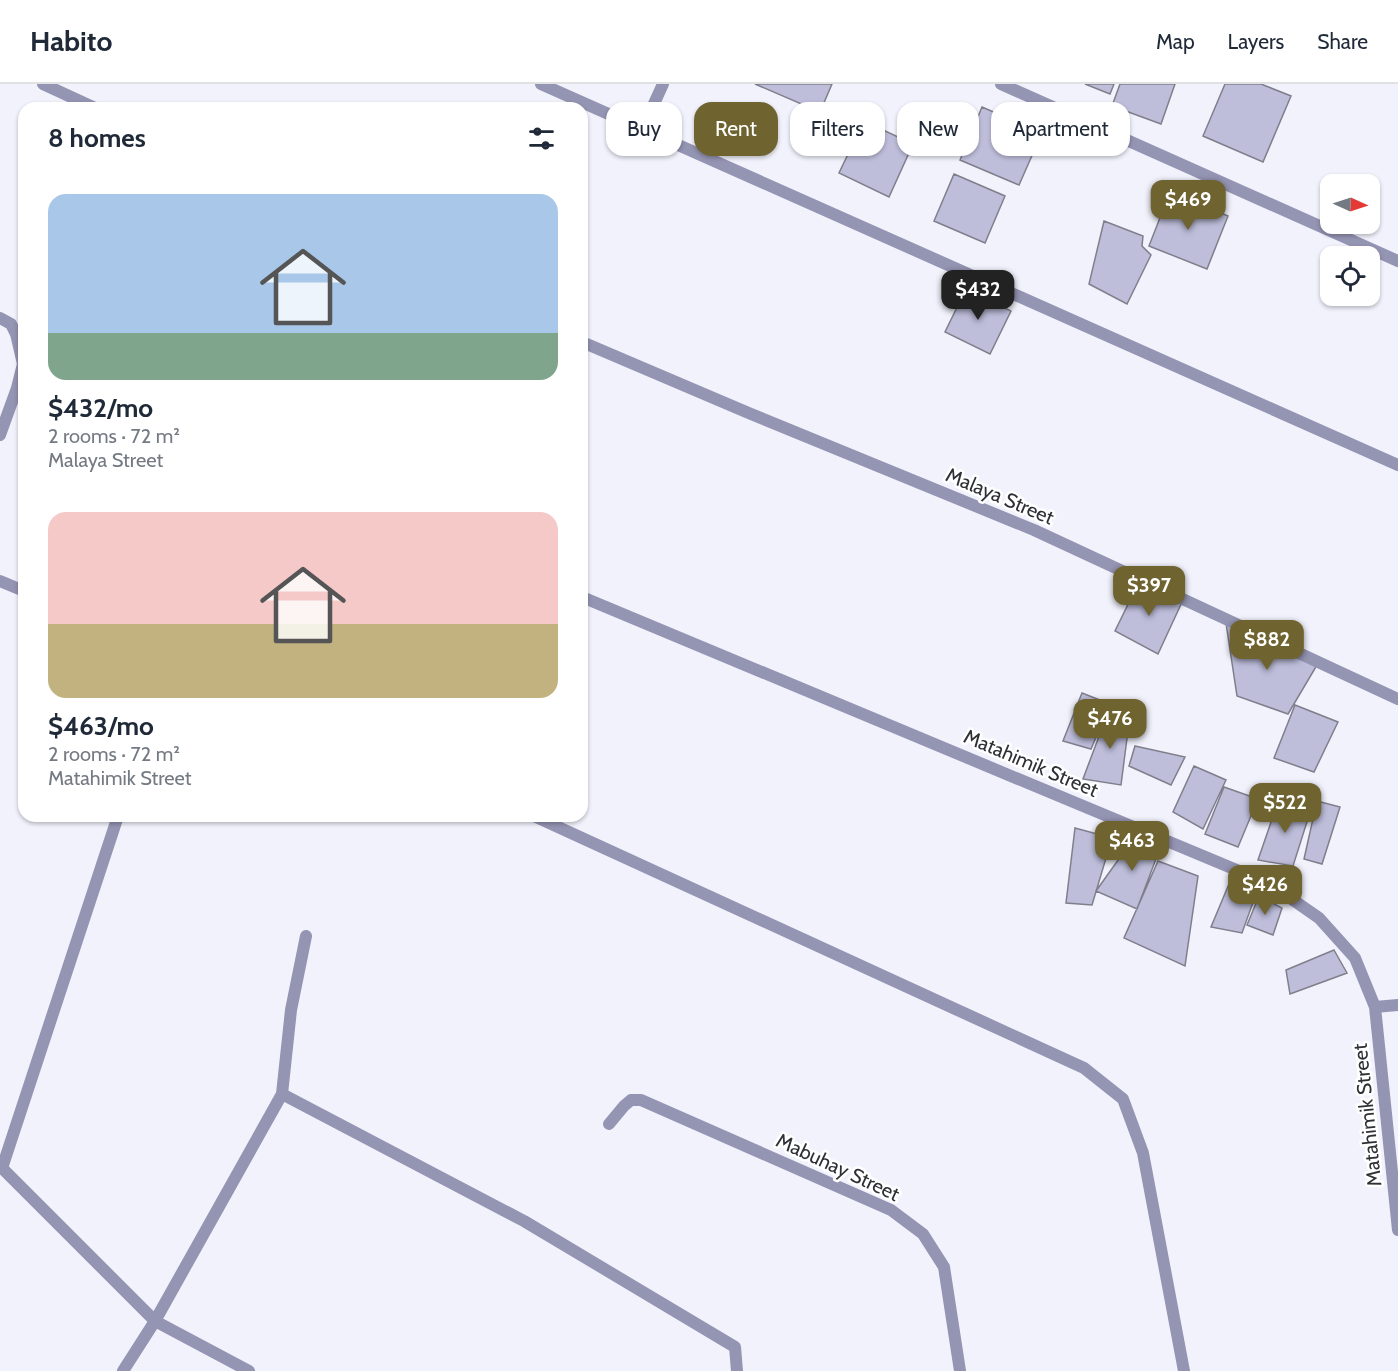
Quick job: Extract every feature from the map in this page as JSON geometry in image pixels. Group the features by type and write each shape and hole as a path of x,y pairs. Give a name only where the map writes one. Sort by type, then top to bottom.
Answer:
{"street":[{"path":"43,84 82,102"},
{"path":"541,84 581,102"},
{"path":"655,102 663,84"},
{"path":"1001,84 1398,261"},
{"path":"588,105 606,114"},
{"path":"682,148 1398,465"},
{"path":"0,318 10,324 18,342"},
{"name":"Malaya Street","path":"588,345 762,419 1034,530 1398,699"},
{"path":"0,435 18,384"},
{"path":"0,581 18,588"},
{"name":"Matahimik Street","path":"588,600 1270,884 1319,918 1355,958 1375,1007 1398,1230"},
{"path":"116,822 2,1168 155,1321 249,1371"},
{"path":"547,822 1084,1068 1123,1099 1143,1153 1184,1371"},
{"path":"123,1371 155,1321 282,1094 291,1010 306,936"},
{"path":"1375,1007 1398,1005"},
{"path":"282,1094 524,1221 735,1347 737,1371"},
{"name":"Mabuhay Street","path":"609,1124 631,1100 641,1100 891,1210 923,1234 944,1267 960,1371"}],"building":[{"path":"755,84 832,84 824,102 797,102"},
{"path":"1085,84 1114,84 1110,94"},
{"path":"1120,84 1175,84 1161,124 1130,113 1130,102 1113,102"},
{"path":"1225,84 1261,84 1291,96 1263,162 1203,136"},
{"path":"982,107 991,111 991,156 1032,156 1019,185 960,160 962,156 979,156 979,114"},
{"path":"885,131 897,136 897,156 908,156 889,197 839,173 847,156 885,156"},
{"path":"954,174 1005,196 985,243 934,221"},
{"path":"1170,192 1228,216 1207,269 1149,246"},
{"path":"1104,221 1143,236 1142,246 1151,255 1127,304 1089,284"},
{"path":"966,289 1011,311 990,354 945,332"},
{"path":"1139,582 1182,602 1158,654 1115,631"},
{"path":"1226,623 1317,665 1288,714 1237,696"},
{"path":"1082,693 1110,704 1091,749 1063,741"},
{"path":"1295,705 1338,722 1314,772 1274,758"},
{"path":"1110,707 1130,715 1121,785 1083,779"},
{"path":"1135,746 1185,757 1171,785 1129,766"},
{"path":"1194,766 1226,780 1203,829 1173,812"},
{"path":"1224,787 1258,799 1238,847 1205,834"},
{"path":"1317,801 1340,807 1322,864 1304,859"},
{"path":"1278,802 1311,809 1293,866 1258,860"},
{"path":"1075,828 1112,838 1092,905 1066,903"},
{"path":"1136,835 1162,843 1137,909 1096,891"},
{"path":"1158,861 1198,876 1185,966 1124,938"},
{"path":"1229,884 1256,894 1242,933 1211,927"},
{"path":"1259,896 1282,908 1273,935 1247,925"},
{"path":"1334,950 1347,973 1290,994 1286,970"}]}
